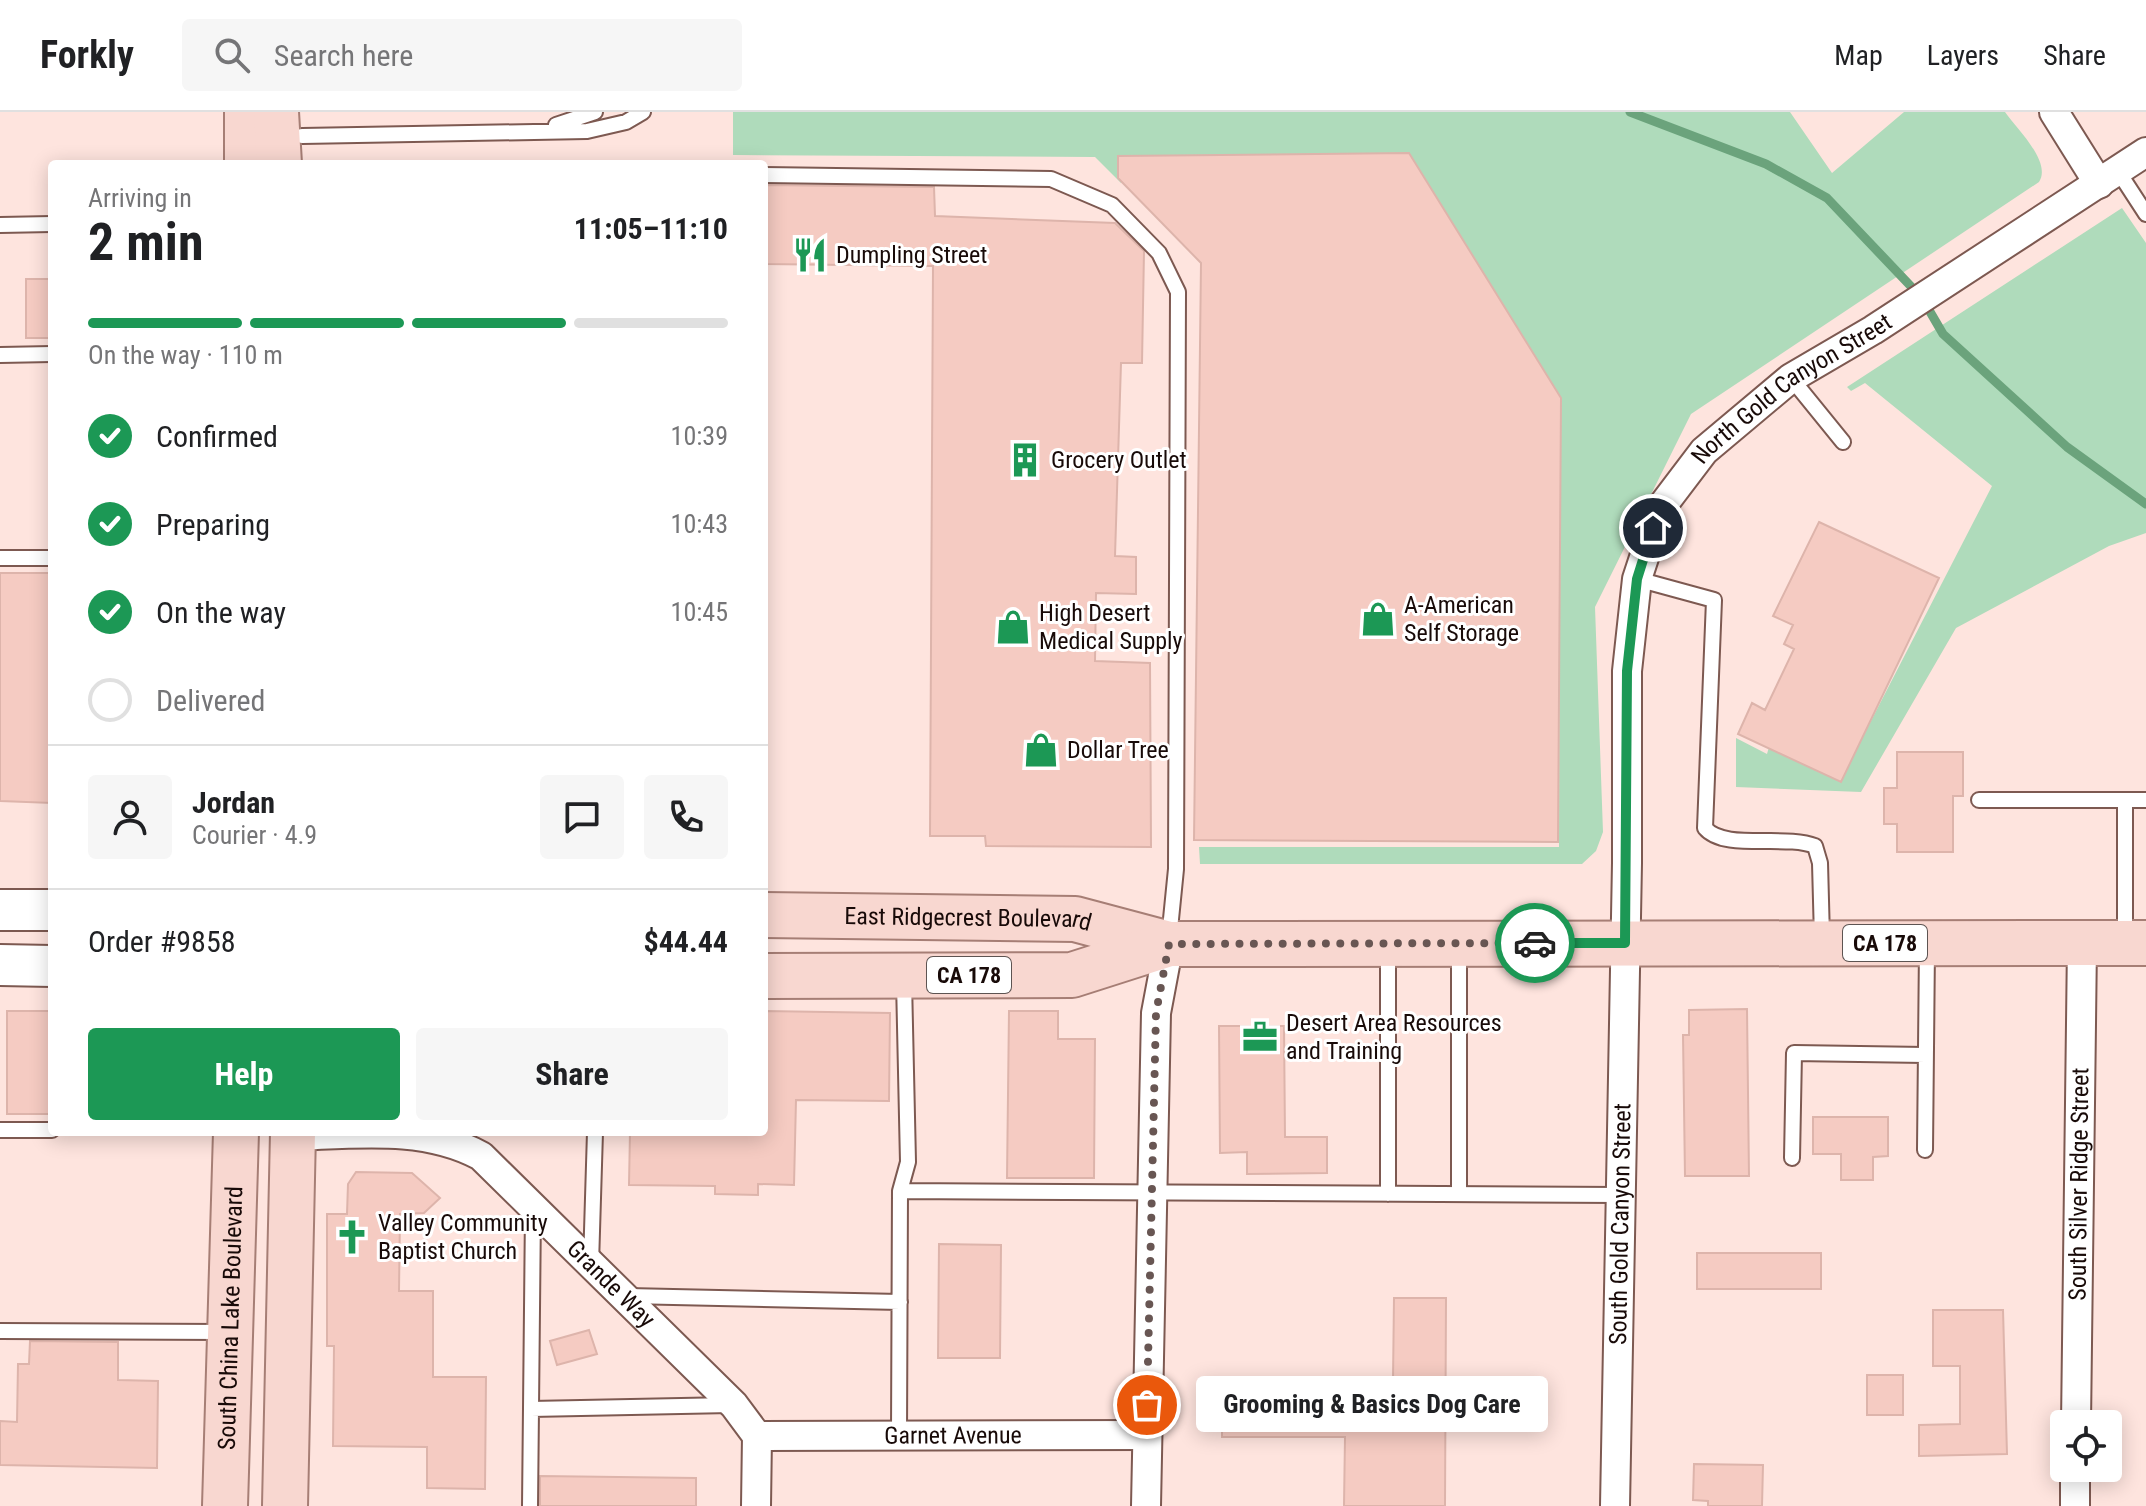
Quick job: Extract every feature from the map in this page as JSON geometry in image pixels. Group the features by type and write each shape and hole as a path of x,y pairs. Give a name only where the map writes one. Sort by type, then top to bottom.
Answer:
{"main road":[{"path":"247,112 247,160"},
{"path":"0,910 48,910"},
{"name":"East Ridgecrest Boulevard","path":"768,915 1075,919 1169,944 2136,943"},
{"name":"East Ridgecrest Boulevard","path":"768,976 1072,975 1169,944"},
{"path":"0,965 48,966"},
{"name":"South China Lake Boulevard","path":"225,1506 236,1136"},
{"path":"285,1506 293,1136"}],"street":[{"path":"2054,112 2108,177"},
{"name":"North Gold Canyon Street","path":"1625,943 1627,671 1637,579 1660,509 1730,426 1791,378 1873,330 2146,152"},
{"name":"South Gold Canyon Street","path":"1615,1506 1625,943"},
{"name":"South Silver Ridge Street","path":"2076,1410 2082,943"},
{"path":"1146,1506 1156,1013 1169,944"},
{"name":"Grande Way","path":"429,1136 455,1142 481,1156 734,1405 757,1436"},
{"name":"Garnet Avenue","path":"757,1436 1147,1435"},
{"path":"756,1506 757,1436"},
{"path":"2075,1482 2075,1506"}],"lane":[{"path":"516,132 588,117 595,112"},
{"path":"292,138 587,131 626,122 643,112"},
{"path":"768,175 1051,179 1112,205 1159,253 1178,292 1176,869 1169,944"},
{"path":"2108,177 2146,214"},
{"path":"0,225 48,224"},
{"path":"0,355 48,354"},
{"path":"1791,378 1843,442"},
{"path":"0,558 48,558"},
{"path":"1637,579 1714,600 1705,828 1724,839 1798,839 1815,846 1820,863 1822,943"},
{"path":"1979,800 2146,800"},
{"path":"2125,800 2136,943"},
{"path":"1459,943 1459,1193"},
{"path":"1925,1150 1927,943"},
{"path":"1388,944 1388,1194"},
{"path":"899,1436 900,1191 908,1162 903,975"},
{"path":"1792,1158 1794,1053 1925,1055"},
{"path":"0,1130 48,1130"},
{"path":"591,1264 595,1136"},
{"path":"900,1191 1620,1195"},
{"path":"530,1506 533,1207"},
{"path":"623,1296 900,1302"},
{"path":"0,1331 230,1331"},
{"path":"531,1409 734,1405"}],"green space":[{"path":"733,112 1790,112 1832,173 1904,112 2005,112 2037,156 2042,174 2039,182 1691,414 1595,607 1603,832 1596,851 1582,864 1200,864 1199,847 1559,847 1560,398 1401,157 1121,156 1121,183 1095,157 733,155"},
{"path":"2122,208 2146,243 2146,533 2109,546 1956,628 1861,792 1736,787 1736,738 1767,754 1769,747 1841,779 1992,486 1865,383 1851,391 1847,387"}],"building":[{"name":"A-American Self Storage","path":"1409,153 1561,398 1558,842 1194,840 1201,263 1118,178 1118,156"},
{"path":"768,185 934,187 935,216 1115,223 1144,251 1142,363 1121,363 1115,556 1136,557 1136,594 1096,593 1095,661 1150,663 1151,847 986,846 985,836 930,836 933,266 768,264"},
{"path":"26,279 48,279 48,338 26,338"},
{"path":"1819,522 1939,578 1841,782 1738,734 1752,703 1765,710 1794,649 1784,644 1793,625 1773,616"},
{"path":"0,573 48,573 48,803 0,801"},
{"path":"1897,752 1963,752 1963,796 1953,796 1953,852 1897,852 1897,824 1884,824 1884,788 1897,788"},
{"path":"1747,1009 1749,1176 1685,1176 1683,1035 1689,1035 1689,1010"},
{"path":"7,1011 48,1011 48,1114 7,1114"},
{"path":"768,1011 890,1013 889,1101 796,1100 794,1185 758,1184 758,1195 715,1194 715,1186 629,1185 630,1136 768,1136"},
{"path":"1009,1011 1058,1011 1058,1039 1095,1039 1094,1178 1007,1178"},
{"path":"1219,1026 1284,1026 1285,1137 1327,1137 1327,1173 1247,1174 1247,1152 1220,1153"},
{"path":"1813,1117 1888,1117 1888,1156 1873,1157 1873,1180 1841,1180 1841,1154 1813,1154"},
{"path":"356,1172 412,1173 440,1198 424,1213 400,1214 399,1291 433,1291 433,1377 486,1377 485,1489 427,1488 427,1447 333,1446 334,1346 327,1346 327,1214 347,1214 348,1184"},
{"path":"939,1244 1001,1245 1000,1358 938,1358"},
{"path":"1697,1253 1821,1253 1821,1289 1697,1289"},
{"path":"1394,1298 1446,1298 1445,1506 1344,1506 1345,1437 1222,1437 1222,1379 1393,1380"},
{"path":"1933,1310 2003,1310 2007,1454 1919,1456 1919,1425 1960,1424 1960,1366 1933,1366"},
{"path":"589,1330 597,1354 557,1365 550,1341"},
{"path":"30,1341 118,1342 118,1380 158,1381 157,1468 0,1465 0,1421 17,1422 18,1364 29,1364"},
{"path":"1867,1375 1903,1375 1903,1415 1867,1415"},
{"path":"1694,1464 1763,1465 1762,1506 1708,1506 1708,1501 1693,1500"},
{"path":"540,1476 696,1478 696,1506 540,1506"}],"waterway":[{"path":"1630,112 1766,164 1827,198 1922,298 1943,334 2067,447 2146,504"}],"way so far":[{"path":"1147,1405 1156,1013 1169,944 1535,943"}],"place":[{"name":"Dumpling Street","path":"810,255"},
{"name":"Grocery Outlet","path":"1025,460"},
{"name":"A-American Self Storage","path":"1378,619"},
{"name":"High Desert Medical Supply","path":"1013,627"},
{"name":"Dollar Tree","path":"1041,750"},
{"name":"Desert Area Resources and Training","path":"1260,1037"},
{"name":"Valley Community Baptist Church","path":"352,1237"},
{"name":"Grooming & Basics Dog Care","path":"1147,1405"}],"route":[{"path":"1535,943 1625,943 1627,671 1637,579 1653,528"}]}
